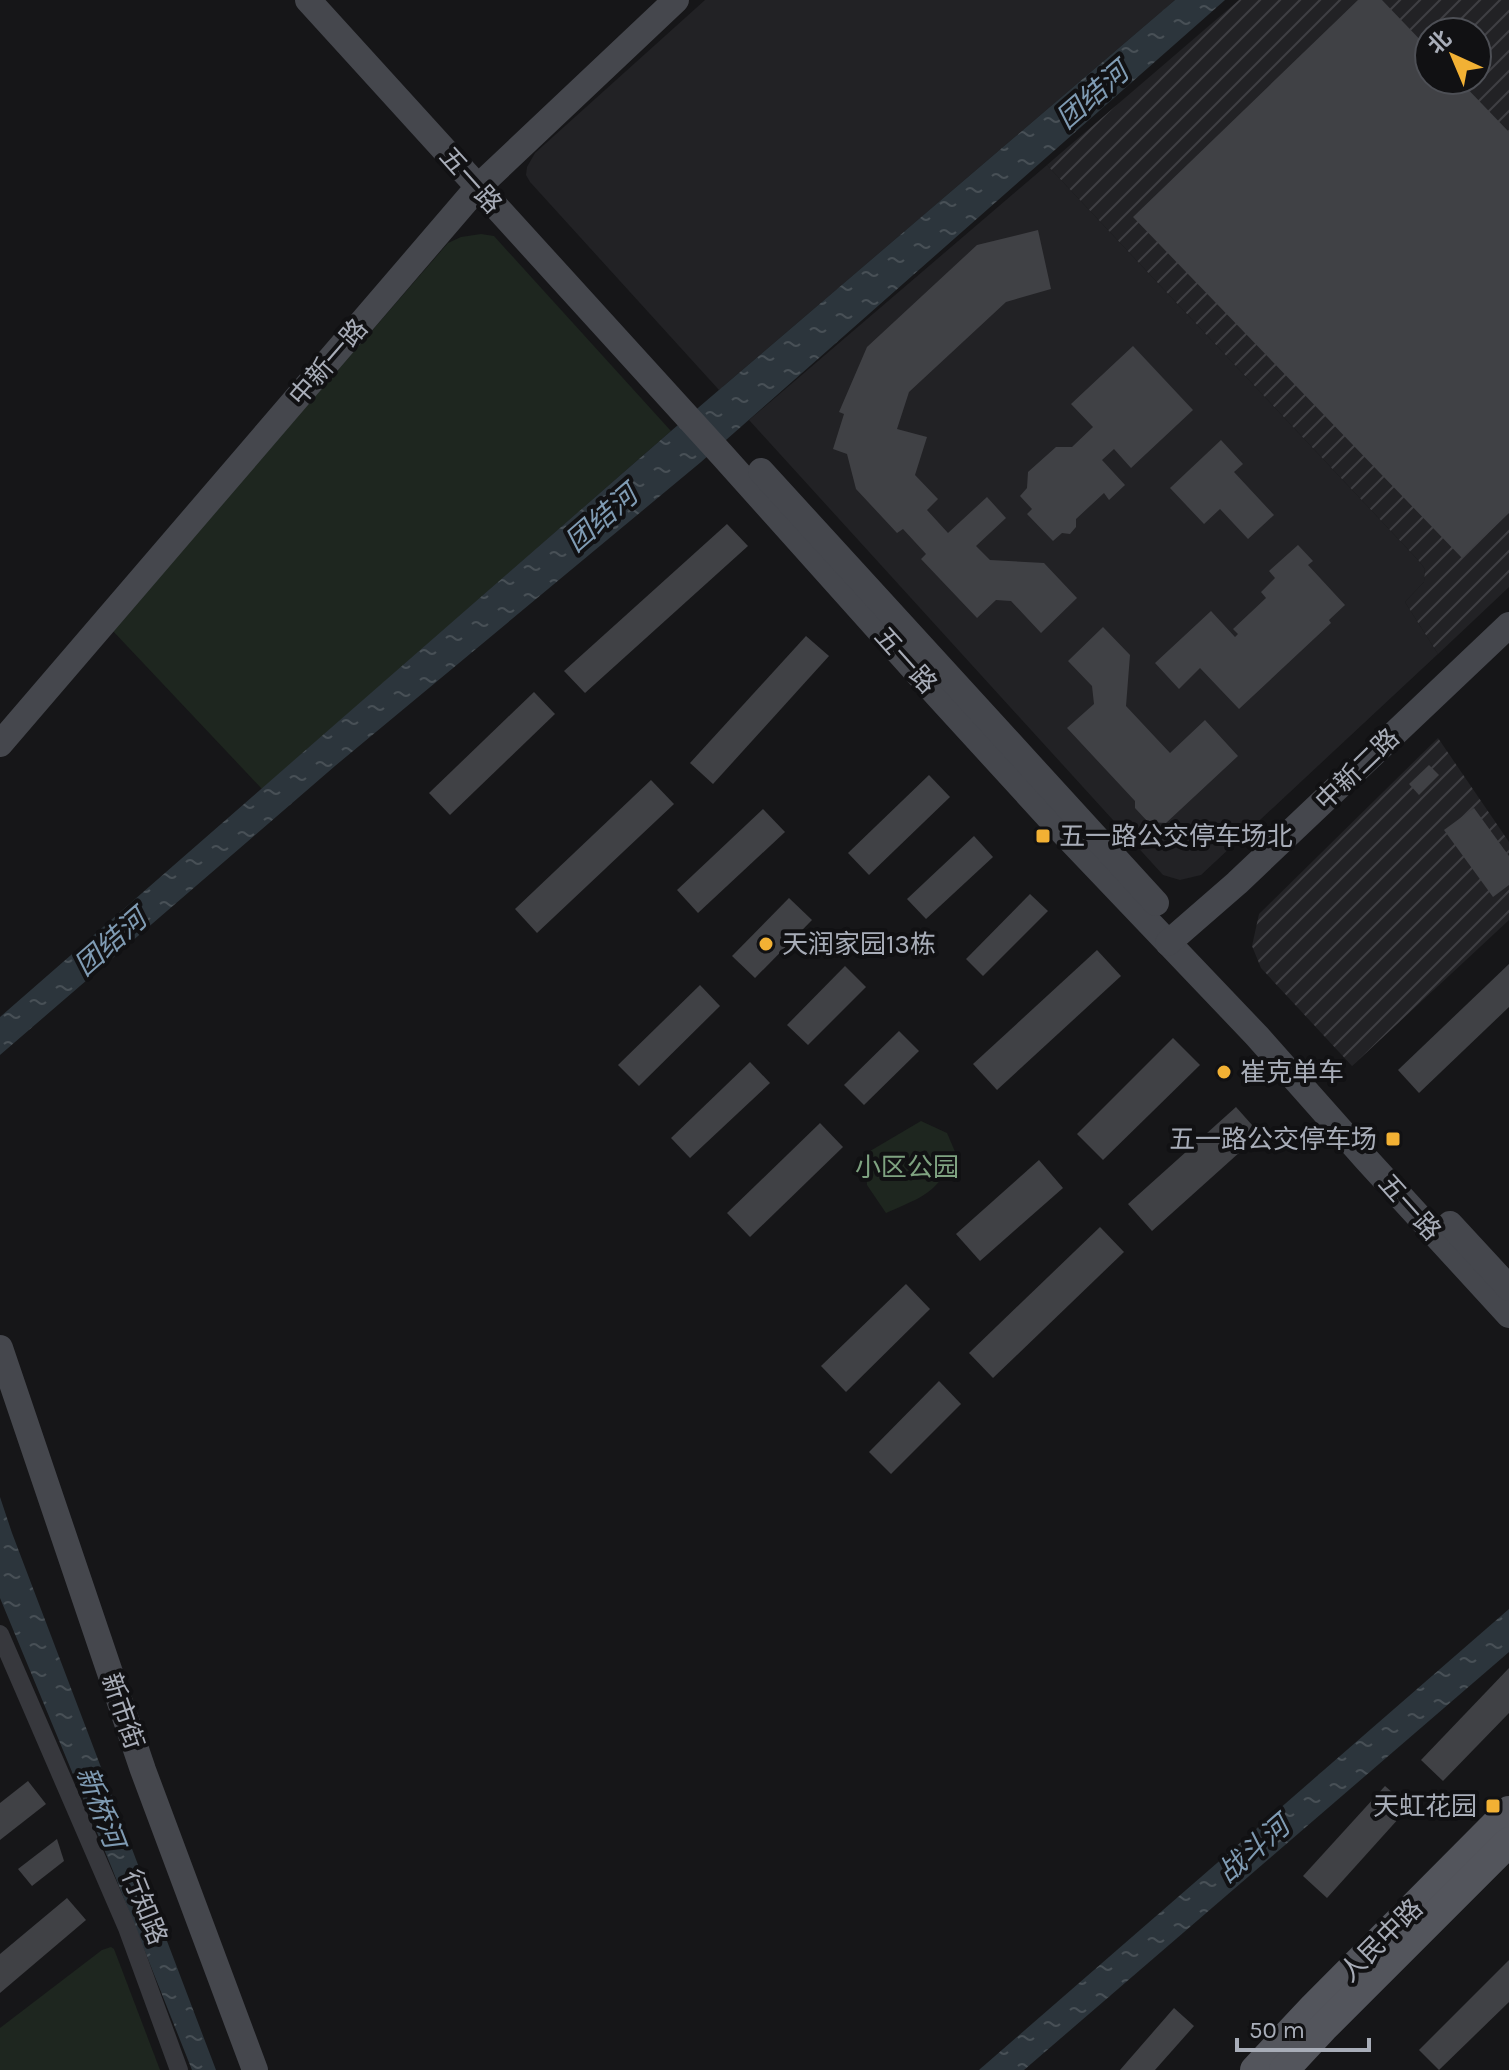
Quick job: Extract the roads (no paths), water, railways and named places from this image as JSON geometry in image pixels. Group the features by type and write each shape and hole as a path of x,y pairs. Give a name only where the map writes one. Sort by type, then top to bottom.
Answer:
{"main road":[{"name":"人民中路","path":"1255,2070 1509,1811"},
{"name":"人民中路","path":"1284,2070 1509,1842"}],"street":[{"name":"五一路","path":"308,0 484,181 1175,937 1312,1076 1507,1304"},
{"name":"五一路","path":"329,0 450,135 484,181"},
{"name":"中新一路","path":"0,744 484,181 676,0"},
{"name":"中新二路","path":"1175,937 1237,883 1509,625"},
{"name":"新市街","path":"0,1348 143,1770 255,2070"},
{"name":"行知路","path":"0,1634 127,1928 179,2070"}],"water":[{"name":"团结河","path":"1175,0 1225,0 701,462 335,766 0,1055 0,1017 671,431"},
{"name":"新桥河","path":"0,1497 216,2070 192,2070 0,1598"},
{"name":"战斗河","path":"1509,1609 1509,1652 1024,2070 979,2070"}],"place":[{"name":"五一路公交停车场北","path":"1043,836"},
{"name":"天润家园13栋","path":"766,944"},
{"name":"崔克单车","path":"1224,1072"},
{"name":"五一路公交停车场","path":"1393,1139"},
{"name":"天虹花园","path":"1493,1806"}],"park label":[{"name":"小区公园","path":"907,1167"}]}
